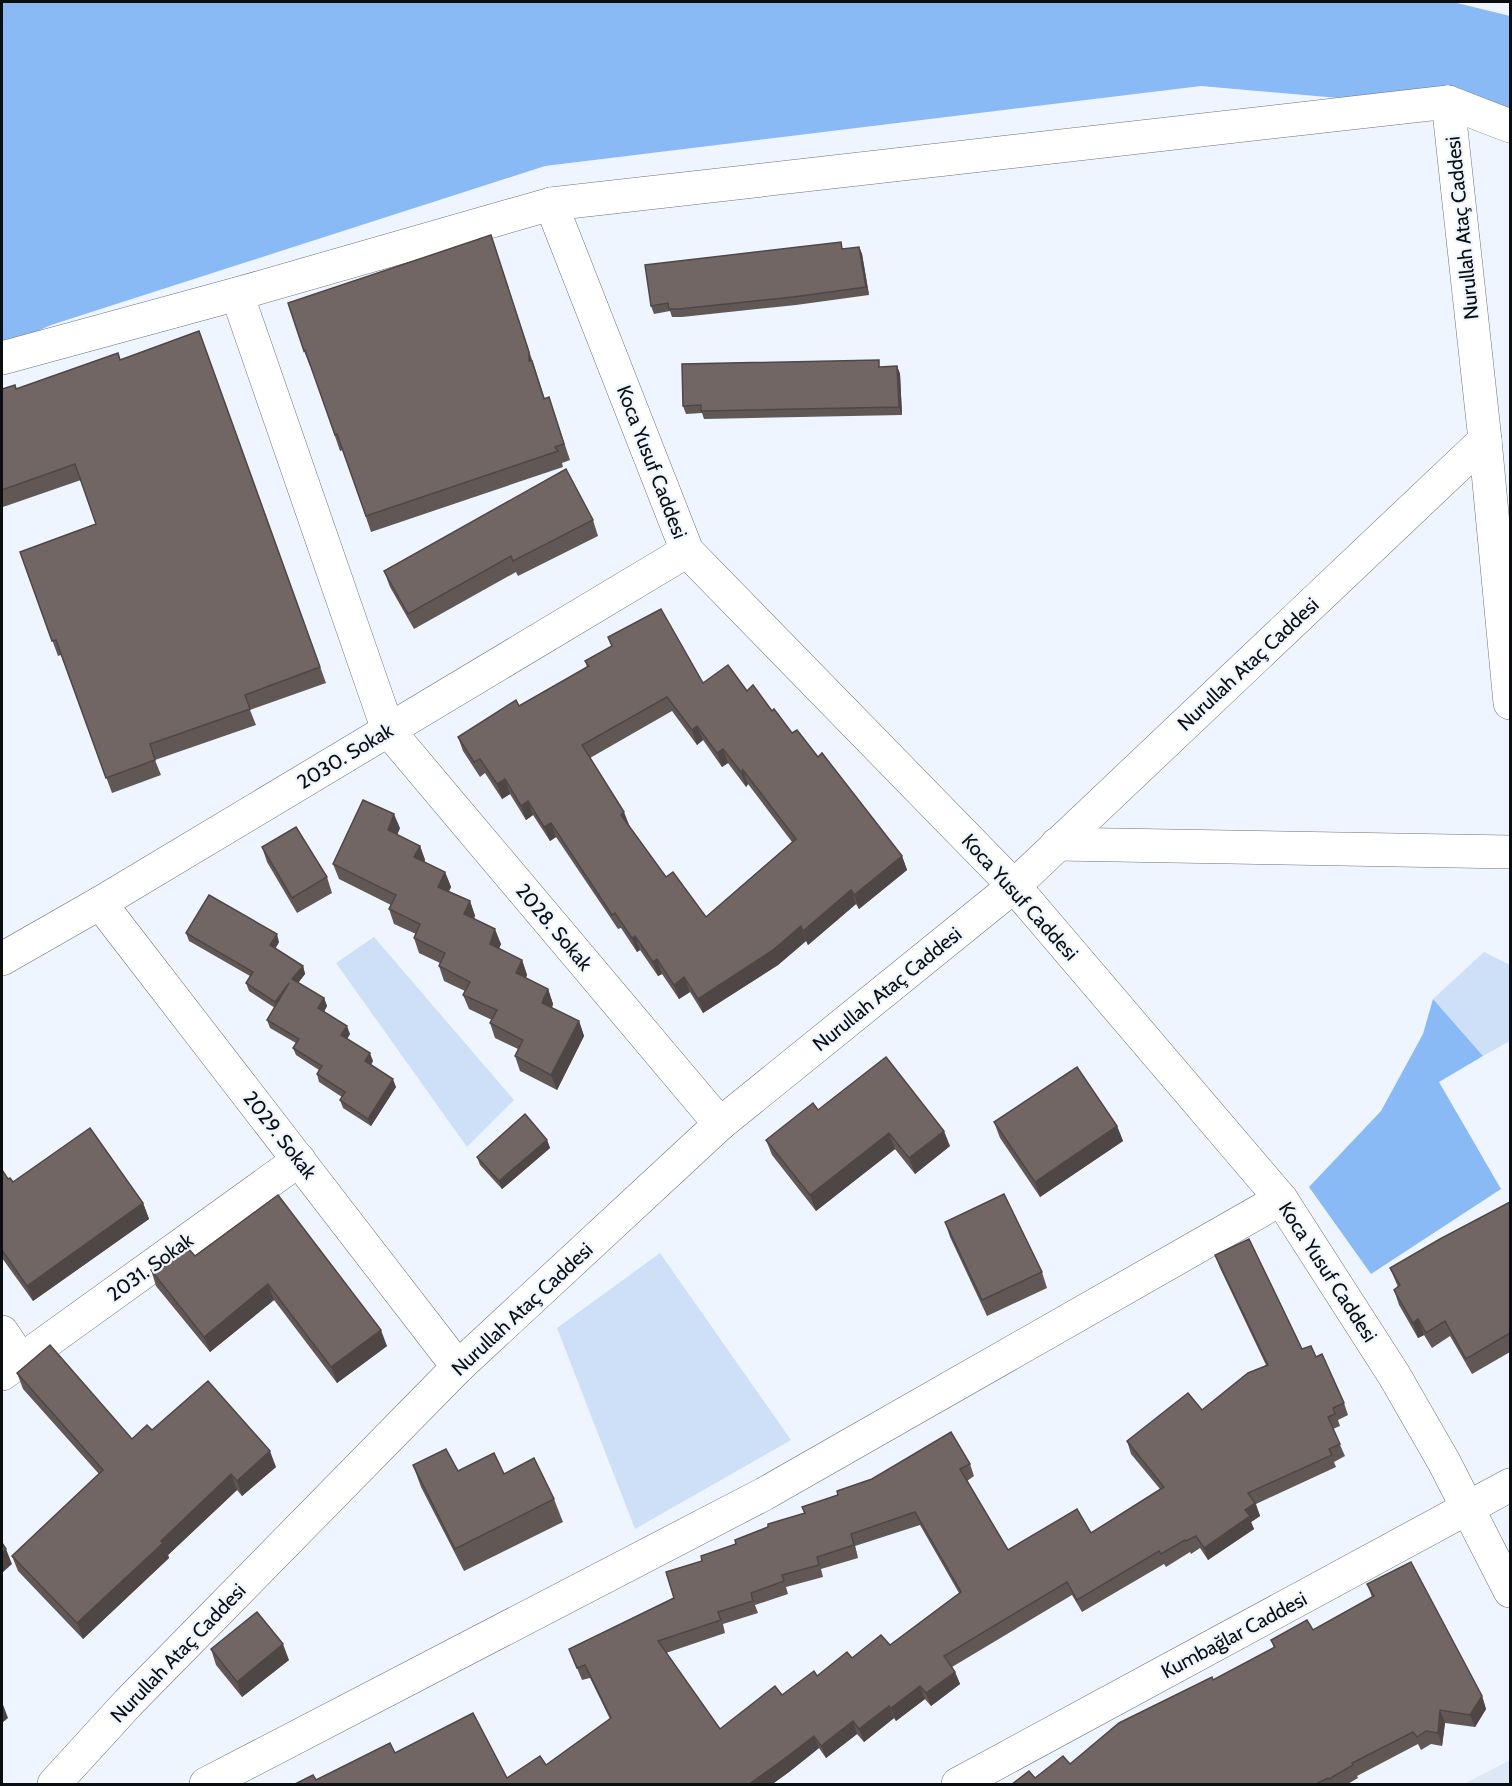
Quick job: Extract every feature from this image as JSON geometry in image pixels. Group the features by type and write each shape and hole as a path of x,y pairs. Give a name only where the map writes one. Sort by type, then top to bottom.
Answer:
{"street":[{"path":"2,358 237,294 551,204 1448,102 1510,126"},
{"name":"Nurullah Ataç Caddesi","path":"54,1785 128,1703 458,1367 720,1124 1014,886 1485,440 1448,102"},
{"name":"Koca Yusuf Caddesi","path":"551,204 687,551 1014,886 1281,1199 1394,1375 1444,1462 1510,1591"},
{"path":"237,294 388,730"},
{"path":"1485,440 1510,704"},
{"name":"2030. Sokak","path":"2,959 100,903 687,551"},
{"name":"2028. Sokak","path":"388,730 720,1124"},
{"path":"1057,844 1510,852"},
{"name":"2029. Sokak","path":"100,903 458,1367"},
{"name":"2031. Sokak","path":"11,1367 299,1160"},
{"path":"206,1785 764,1494 1281,1199"},
{"path":"2,1332 11,1367"},
{"name":"Kumbağlar Caddesi","path":"958,1785 1510,1485"}],"shaded area":[{"path":"2,2 1453,2 1510,16 1510,113 1201,86 545,166 51,325 2,347"},
{"path":"374,937 514,1100 467,1147 336,963"},
{"path":"1484,952 1510,965 1510,1041 1483,1056 1433,999"},
{"path":"1433,999 1483,1056 1439,1082 1501,1189 1371,1274 1309,1187 1381,1111 1423,1034"},
{"path":"660,1253 791,1440 635,1529 557,1328"},
{"path":"1510,1760 1510,1784 1464,1784"}],"building":[{"path":"491,235 529,352 529,361 532,361 544,399 549,397 564,444 555,447 558,451 366,516 288,303"},
{"path":"841,242 842,249 859,247 866,287 679,309 669,309 668,303 651,306 645,265"},
{"path":"199,331 320,667 245,695 250,709 150,744 155,760 106,778 56,640 52,641 20,552 96,524 75,464 2,490 2,389 15,385 16,389 118,353 120,360"},
{"path":"879,360 879,367 897,366 899,407 701,411 701,405 683,406 682,364"},
{"path":"566,469 593,520 513,561 511,556 408,614 384,571"},
{"path":"661,609 703,683 728,665 747,691 753,685 792,733 797,730 818,757 822,753 902,856 854,895 851,890 803,931 801,926 773,950 698,999 684,977 674,985 657,959 653,962 635,936 632,938 615,913 612,915 551,823 544,827 528,801 521,806 505,779 497,784 480,759 474,762 458,737 516,700 519,706 589,666 585,661 612,646 608,637","holes":["667,697 692,730 697,726 717,753 723,749 741,772 743,770 796,839 706,917 673,872 666,877 621,815 624,812 582,745"]},
{"path":"363,800 394,814 388,830 420,846 414,857 445,872 438,887 470,901 464,914 495,929 490,944 522,960 516,973 548,989 542,1003 579,1021 551,1075 515,1056 523,1040 490,1023 497,1010 463,995 470,982 439,966 445,953 414,938 420,924 389,909 396,895 333,864"},
{"path":"296,827 327,877 292,898 262,847"},
{"path":"209,895 277,934 270,945 303,966 292,979 324,998 318,1008 347,1026 341,1035 370,1053 365,1061 393,1079 368,1119 340,1100 345,1092 317,1074 322,1066 293,1048 299,1039 267,1020 289,983 275,1002 246,983 253,972 186,933"},
{"path":"886,1057 944,1131 909,1158 889,1133 810,1195 766,1140 813,1103 818,1110"},
{"path":"1077,1067 1117,1126 1035,1182 994,1122"},
{"path":"525,1114 547,1140 499,1181 477,1157"},
{"path":"90,1128 143,1203 27,1286 2,1250 2,1170 13,1182"},
{"path":"1004,1194 1042,1272 982,1300 945,1222"},
{"path":"278,1195 381,1330 331,1367 268,1284 204,1337 151,1270 187,1247 195,1256"},
{"path":"1510,1202 1510,1333 1466,1359 1445,1321 1426,1333 1418,1319 1413,1323 1394,1290 1400,1285 1390,1268"},
{"path":"1249,1239 1302,1349 1311,1346 1316,1357 1322,1354 1344,1403 1333,1408 1335,1414 1328,1417 1340,1444 1329,1449 1332,1455 1248,1493 1255,1503 1245,1510 1250,1516 1204,1548 1196,1536 1185,1540 1161,1554 1159,1551 1077,1600 1067,1582 944,1656 955,1672 926,1693 920,1686 859,1729 853,1721 821,1746 814,1736 748,1785 293,1785 313,1775 316,1780 390,1743 395,1753 473,1713 507,1778 540,1756 546,1765 611,1718 585,1665 577,1668 569,1649 674,1598 666,1572 702,1561 701,1556 736,1544 735,1540 768,1527 768,1524 805,1513 802,1507 838,1495 837,1491 872,1479 951,1432 970,1464 960,1469 1008,1550 1077,1509 1091,1533 1164,1487 1127,1441 1188,1393 1202,1410 1248,1373 1268,1365 1215,1255","holes":["915,1512 961,1592 890,1645 881,1635 852,1658 847,1652 817,1676 814,1671 782,1695 775,1686 720,1729 658,1641 721,1620 718,1612 753,1601 751,1593 784,1581 782,1575 819,1565 817,1557 854,1545 851,1534"]},
{"path":"50,1345 132,1439 147,1425 152,1430 208,1381 270,1451 237,1481 231,1474 161,1541 163,1543 77,1623 12,1556 103,1470 17,1373"},
{"path":"446,1449 458,1471 494,1453 504,1474 534,1458 554,1499 455,1549 413,1465"},
{"path":"1411,1562 1482,1696 1470,1715 1440,1710 1438,1733 1426,1731 1417,1737 1413,1732 1314,1785 1011,1785 1029,1771 1035,1778 1063,1756 1070,1764 1119,1723 1212,1677 1213,1680 1275,1647 1271,1640 1307,1620 1313,1630 1374,1596 1367,1584"},
{"path":"257,1612 283,1644 237,1682 211,1649"}]}
